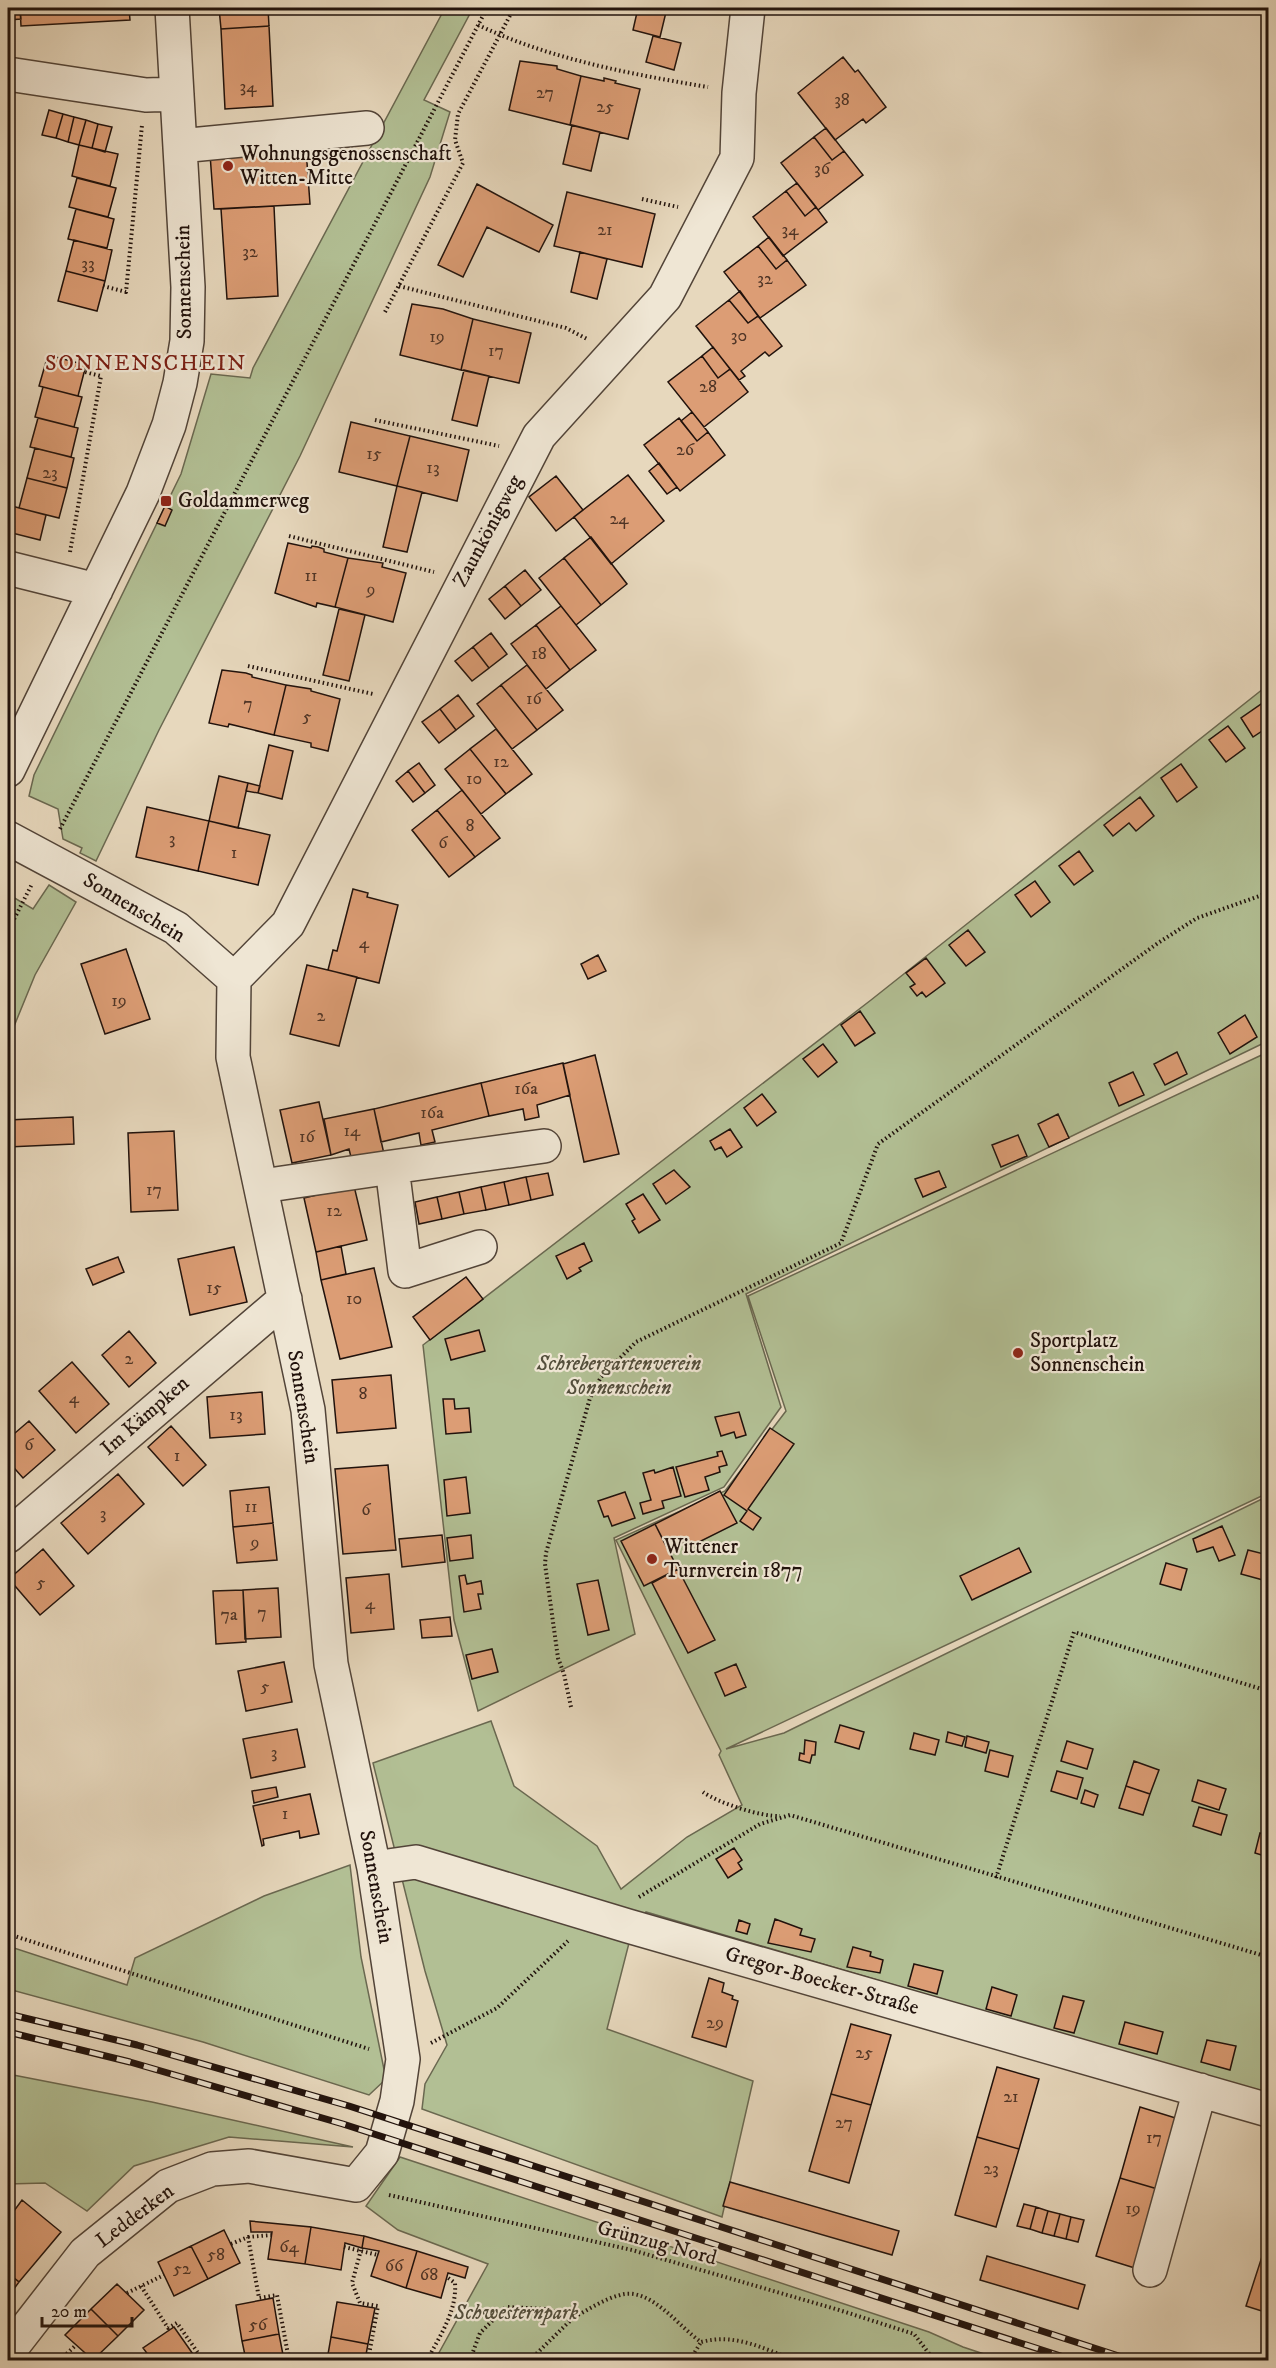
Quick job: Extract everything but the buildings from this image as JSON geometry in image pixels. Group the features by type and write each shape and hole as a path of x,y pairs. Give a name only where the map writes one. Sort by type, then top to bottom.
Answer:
{"street":[{"name":"Sonnenschein","path":"8,770 143,493 169,425 180,383 187,341 188,287 180,146 161,94 172,8"},
{"name":"Zaunkönigweg","path":"234,979 288,924 538,436 665,297 737,158 739,93 748,8"},
{"path":"8,74 161,94"},
{"path":"180,146 368,128"},
{"path":"8,568 96,590"},
{"name":"Sonnenschein","path":"8,838 176,928 234,979 233,1057 308,1410 331,1664 374,1868 403,2059 397,2102 382,2153 356,2185"},
{"path":"262,1185 544,1146"},
{"path":"392,1167 405,1271 480,1247"},
{"name":"Im Kämpken","path":"8,1536 285,1299"},
{"name":"Gregor-Boecker-Straße","path":"374,1868 417,1862 628,1926 1269,2110"},
{"path":"1150,2270 1200,2090"},
{"name":"Ledderken","path":"8,2352 85,2253 168,2186 212,2169 249,2166 356,2185"}],"path":[{"path":"8,932 487,8"},
{"path":"385,312 463,163 455,140 458,114 514,8"},
{"path":"478,25 552,54 739,93"},
{"path":"103,286 126,292 161,94"},
{"path":"398,285 566,328 615,352"},
{"path":"63,582 101,376 85,372"},
{"path":"375,420 480,444 505,447 528,456"},
{"path":"289,536 463,579"},
{"path":"248,666 401,700"},
{"path":"571,1707 558,1658 545,1564 546,1553 590,1398 601,1377 618,1357 652,1333 841,1242 878,1144 1158,943 1197,918 1269,893"},
{"path":"996,1878 1074,1632 1269,1691"},
{"path":"703,1792 718,1803 770,1817 790,1815 996,1878 1269,1957"},
{"path":"628,1926 635,1899 760,1824 790,1815"},
{"path":"8,1934 403,2059 497,2008 595,1915"},
{"name":"Grünzug Nord","path":"356,2185 396,2198 632,2250 839,2310 914,2334 934,2361"},
{"path":"231,2244 248,2236 272,2235"},
{"path":"248,2236 259,2298 277,2295 289,2361"},
{"path":"344,2247 378,2254"},
{"path":"361,2250 352,2283 360,2302 378,2306 368,2361"},
{"path":"127,2293 164,2275"},
{"path":"427,2361 449,2319 456,2296 455,2283 447,2277"},
{"path":"141,2286 168,2328 177,2323 203,2361"},
{"path":"530,2361 574,2317 619,2295 635,2293 663,2310 701,2342"},
{"path":"470,2361 480,2333 506,2307 545,2309 574,2317"},
{"path":"690,2361 701,2342 715,2338 736,2338 794,2361"},
{"path":"60,2361 76,2345"}],"green space":[{"path":"445,8 473,8 424,100 450,112 430,177 300,456 159,730 96,861 80,853 82,848 63,839 58,809 29,796 34,775 181,474 211,374 250,378 253,368"},
{"name":"Schrebergartenverein Sonnenschein","path":"1268,685 1268,1041 746,1294 781,1407 724,1487 614,1538 635,1634 478,1711 454,1620 423,1345 871,1000"},
{"path":"49,885 76,902 35,975 8,1041 8,894 33,909"},
{"path":"1268,1052 1268,1493 726,1749 784,1733 1268,1496 1268,2095 646,1912 629,1943 607,2029 753,2081 722,2217 422,2109 425,2084 447,2045 425,1971 373,1763 491,1721 514,1786 597,1846 621,1889 687,1837 742,1805 719,1755 721,1751 616,1540 725,1491 786,1411 748,1296"},
{"path":"350,1865 361,1957 386,2079 369,2095 203,2042 8,1989 8,1946 127,1985 135,1958 264,1896"},
{"path":"8,2074 152,2102 353,2147 229,2137 134,2166 87,2211 45,2183 8,2184"},
{"name":"Schwesternpark","path":"400,2157 929,2332 963,2347 1002,2360 435,2360 488,2264 398,2230 366,2206"}],"railway":[{"path":"8,2014 137,2045 349,2106 1131,2360"},
{"path":"8,2032 130,2062 343,2124 1073,2360"}],"place":[{"name":"Wohnungsgenossenschaft Witten-Mitte","path":"228,166"},
{"name":"Goldammerweg","path":"166,501"},
{"name":"Sportplatz Sonnenschein","path":"1018,1353"},
{"name":"Wittener Turnverein 1877","path":"652,1559"}],"district":[{"name":"SONNENSCHEIN","path":"146,363"}]}
